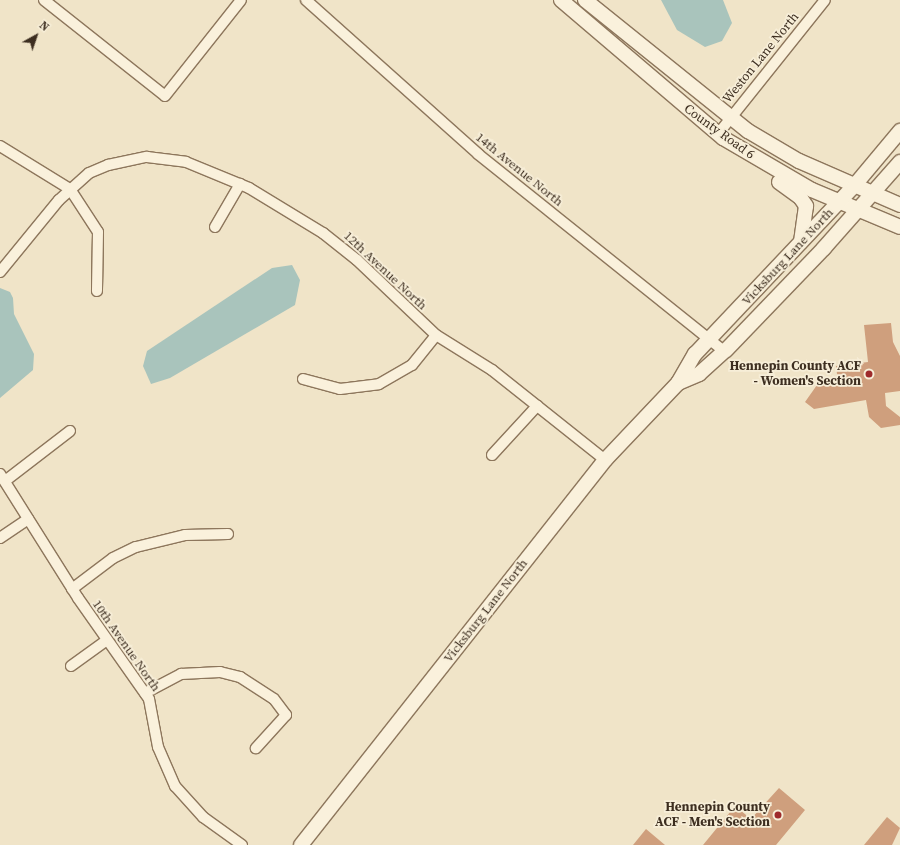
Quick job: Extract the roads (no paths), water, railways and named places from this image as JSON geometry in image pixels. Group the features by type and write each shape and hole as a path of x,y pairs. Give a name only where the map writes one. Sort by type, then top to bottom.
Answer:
{"main road":[{"name":"County Road 6","path":"561,0 720,136 786,176 839,202 900,227"},
{"name":"County Road 6","path":"585,0 729,118 799,161 900,205"},
{"name":"Vicksburg Lane North","path":"301,845 605,460 678,383 690,361 854,186 900,132"},
{"path":"720,136 741,159 800,197 807,218 800,244"},
{"name":"Vicksburg Lane North","path":"678,383 699,374 724,351 873,194 900,162"}],"street":[{"path":"45,0 165,96 241,0"},
{"name":"14th Avenue North","path":"306,0 478,154 724,351"},
{"name":"Weston Lane North","path":"720,136 729,118 825,0"},
{"path":"0,146 70,189 98,232 97,292"},
{"name":"12th Avenue North","path":"0,272 70,189 108,165 147,157 186,162 240,184 323,233 357,260 436,335 492,370 605,460"},
{"path":"216,227 240,184"},
{"path":"304,379 340,389 379,384 412,365 436,335"},
{"path":"492,455 537,406"},
{"path":"3,478 70,431"},
{"name":"10th Avenue North","path":"3,478 72,589 145,693 154,712 158,747 174,786 203,817 242,845"},
{"path":"0,538 28,519"},
{"path":"72,589 113,558 136,547 185,535 228,534"},
{"path":"71,666 107,640"},
{"path":"145,693 162,682 187,673 220,672 240,677 274,699 286,715 256,748"}],"water":[{"path":"661,0 723,0 732,23 722,41 705,47 677,30"},
{"path":"292,265 300,280 295,305 170,378 151,384 143,366 147,351 272,268"},
{"path":"0,288 10,292 13,298 14,314 34,354 33,370 0,398"}],"place":[{"name":"Hennepin County ACF - Women's Section","path":"869,374"},
{"name":"Hennepin County ACF - Men's Section","path":"778,815"}]}
